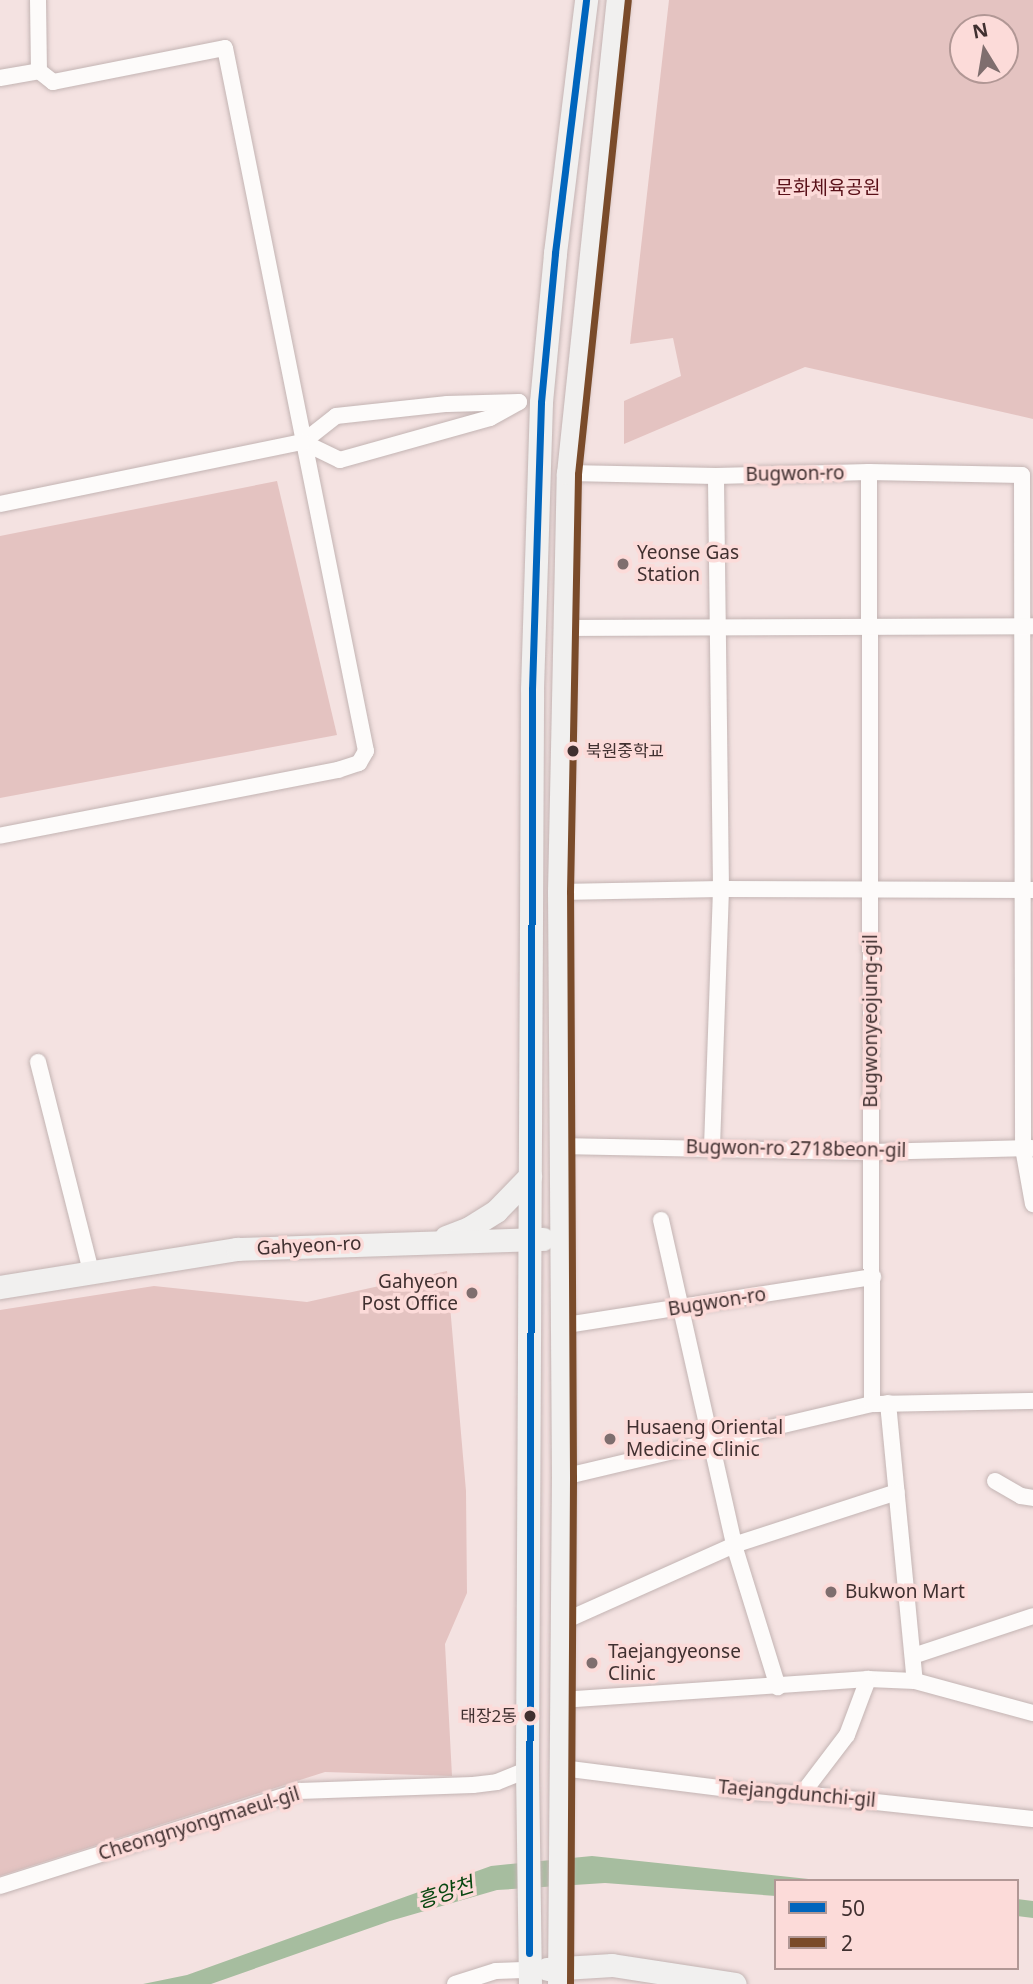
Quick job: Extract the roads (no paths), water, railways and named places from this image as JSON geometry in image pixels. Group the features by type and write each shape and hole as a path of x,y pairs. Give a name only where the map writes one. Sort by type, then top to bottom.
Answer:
{"street":[{"path":"38,0 39,71"},
{"path":"529,1969 527,1770 532,690 530,402 555,253 586,0"},
{"path":"559,1968 563,1477 558,1146 559,892 568,472 618,0"},
{"path":"0,78 39,71 53,82 225,48 303,442 365,732 366,751 359,763 324,772 0,836"},
{"path":"0,504 303,442 336,416 447,404 576,398"},
{"path":"303,442 340,460 490,418 530,402"},
{"name":"Bugwon-ro","path":"568,472 716,476 869,472 1022,475 1027,626"},
{"name":"Bugwonyeojung-gil","path":"869,472 872,628 873,1277 880,1403 895,1445 915,1681"},
{"path":"712,1147 721,889 720,629 716,476"},
{"path":"564,628 1027,626 1028,1148 1033,1204"},
{"path":"531,892 721,889 1028,890"},
{"path":"38,1062 91,1272"},
{"name":"Bugwon-ro 2718beon-gil","path":"558,1146 871,1152 1028,1148"},
{"path":"433,1242 469,1228 496,1211 530,1176"},
{"path":"661,1220 678,1308 734,1545 778,1687"},
{"name":"Gahyeon-ro","path":"0,1287 237,1249 560,1238"},
{"name":"Bugwon-ro","path":"560,1326 873,1277"},
{"path":"563,1477 880,1403 1033,1401"},
{"path":"995,1481 1021,1496 1033,1498"},
{"path":"560,1623 734,1545 897,1492"},
{"path":"912,1656 1033,1616"},
{"path":"561,1700 868,1679 915,1681 1033,1713"},
{"path":"803,1794 847,1735 868,1679"},
{"name":"Taejangdunchi-gil","path":"562,1768 752,1791 1033,1819"},
{"name":"Cheongnyongmaeul-gil","path":"0,1886 299,1791 473,1785 497,1782 527,1770"},
{"path":"455,1984 496,1971 612,1965 735,1984"}],"water":[{"name":"흥양천","path":"592,1856 808,1879 774,1879 774,1896 605,1883 497,1890 390,1921 211,1984 143,1984 187,1975 491,1866"},
{"path":"1019,1899 1033,1901 1033,1918 1019,1916"}],"place":[{"name":"Yeonse Gas Station","path":"623,564"},
{"name":"북원중학교","path":"573,751"},
{"name":"Gahyeon Post Office","path":"472,1293"},
{"name":"Husaeng Oriental Medicine Clinic","path":"610,1439"},
{"name":"Bukwon Mart","path":"831,1592"},
{"name":"Taejangyeonse Clinic","path":"592,1663"},
{"name":"태장2동","path":"530,1716"}],"park label":[{"name":"문화체육공원","path":"828,188"}]}
